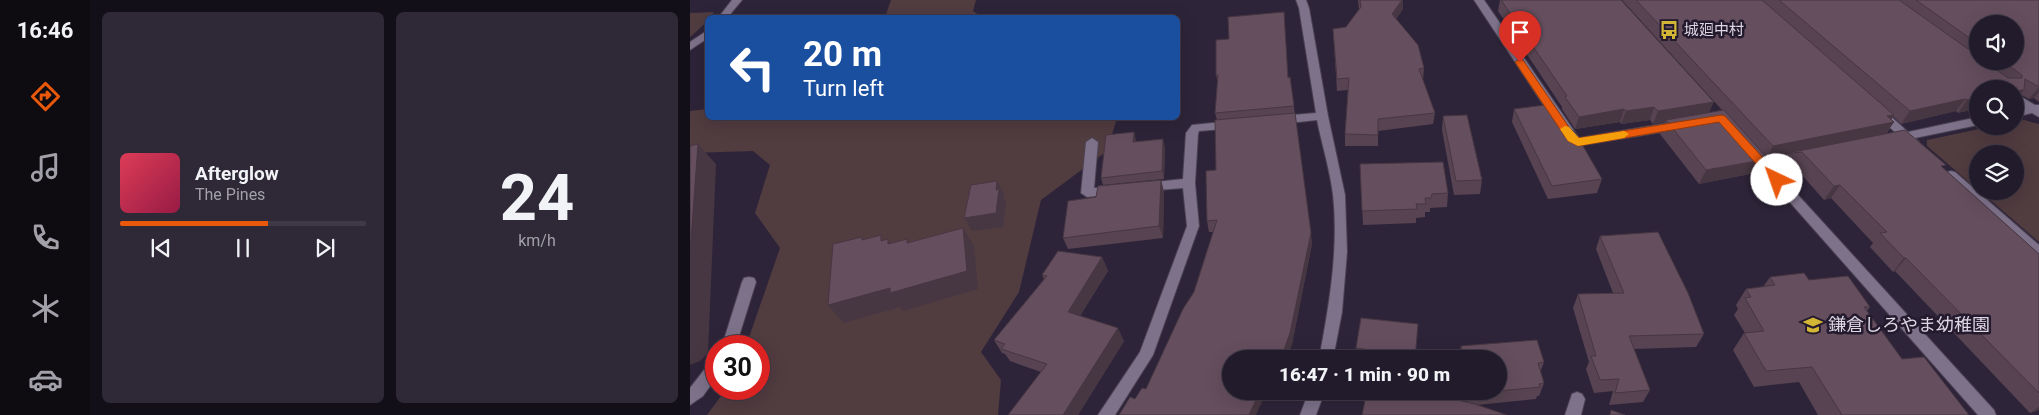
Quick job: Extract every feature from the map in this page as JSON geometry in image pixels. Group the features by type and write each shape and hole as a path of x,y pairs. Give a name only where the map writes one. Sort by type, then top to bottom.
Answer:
{"street":[{"path":"724,15 737,0"},
{"path":"1301,0 1304,8 1322,116 1339,195 1340,242 1335,312 1328,350"},
{"path":"1479,0 1572,139 1578,142 1692,123"},
{"path":"690,47 705,35"},
{"path":"2024,102 2037,110"},
{"path":"1869,103 1921,149"},
{"path":"2024,112 2037,110"},
{"path":"1264,122 1322,116"},
{"path":"1887,140 1969,123"},
{"path":"1106,415 1146,355 1173,284 1192,226 1189,183 1192,132 1196,128 1244,124"},
{"path":"1092,142 1087,193 1189,183"},
{"path":"1746,145 1769,165 1988,415"},
{"path":"1943,168 2039,252"},
{"path":"732,335 749,282"},
{"path":"690,398 705,381"},
{"path":"1573,415 1577,399"},
{"path":"1308,415 1314,400"}],"shaded area":[{"path":"891,0 976,0 973,11 979,15 886,15"},
{"path":"714,12 711,15 705,15 705,23 690,37 690,13"},
{"path":"705,109 705,120 1116,120 1107,151 1041,200 1019,292 981,352 1001,380 998,415 707,415 718,400 770,400 770,335 750,335 780,248 755,213 770,165 753,151 690,153 690,111"},
{"path":"2024,120 2039,124 2039,242 1990,200 2024,200 2024,145 1969,145 1969,182 1927,146 1927,140 1969,131 1969,135 2024,135"}],"building":[{"path":"1360,0 1402,0 1392,14 1418,45 1424,68 1419,69 1435,113 1378,119 1378,135 1345,134 1349,78 1337,79 1333,29 1346,27 1361,7"},
{"path":"1501,0 1621,0 1714,102 1658,111 1654,107 1626,111 1624,109 1579,117 1565,97 1567,96"},
{"path":"1636,0 1762,0 1894,115 1887,116 1894,122 1773,146"},
{"path":"1779,0 1899,0 1969,50 1969,70 1997,70 2008,78 2022,78 2022,75 2015,70 2024,70 2024,15 1969,15 1969,38 1916,0 2039,0 2039,87 2025,79 2024,90 2024,80 1969,80 1969,100 1910,111"},
{"path":"1284,12 1288,78 1290,77 1294,106 1215,113 1218,75 1216,75 1216,40 1229,39 1228,17"},
{"path":"1553,104 1570,129 1575,132 1602,179 1552,186 1514,109"},
{"path":"1724,110 1768,159 1706,170 1666,120"},
{"path":"1295,113 1311,233 1290,333 1284,350 1222,350 1222,400 1256,400 1249,415 1119,415 1130,397 1135,399 1142,388 1146,389 1183,309 1194,292 1217,220 1207,221 1206,171 1216,170 1215,120"},
{"path":"1467,115 1482,180 1456,181 1443,116"},
{"path":"1905,130 1946,165 1941,166 1969,191 1969,200 1979,200 2039,254 2039,393 1880,233 1887,232 1840,185 1834,186 1802,152 1783,154"},
{"path":"1134,132 1133,142 1163,139 1162,171 1101,178 1106,135"},
{"path":"698,144 690,254 690,146"},
{"path":"1443,162 1448,193 1432,194 1431,198 1425,198 1426,204 1416,204 1417,209 1362,211 1360,164"},
{"path":"1161,180 1159,226 1063,238 1068,201 1096,197 1098,186"},
{"path":"997,181 996,190 999,189 996,213 964,218 971,185"},
{"path":"963,228 967,271 890,293 890,288 828,305 833,244 862,237 862,240 881,235 881,241 888,239 888,244 907,239 907,243"},
{"path":"1658,232 1688,293 1704,334 1629,336 1650,390 1615,393 1619,379 1600,380 1591,356 1596,356 1578,294 1624,293 1600,236"},
{"path":"1058,251 1102,257 1068,312 1118,328 1063,415 1008,415 1047,364 1001,349 1005,344 994,340 1047,276 1042,275"},
{"path":"1804,273 1809,280 1848,276 1870,307 1864,307 1902,359 1924,357 1969,415 1842,415 1812,367 1766,371 1744,333 1764,331 1745,298 1751,297 1746,289 1775,285 1770,277"},
{"path":"1361,318 1418,324 1416,350 1370,350 1356,348"},
{"path":"1537,340 1544,362 1538,363 1544,383 1539,384 1540,387 1507,390 1507,350 1462,350 1461,346"},
{"path":"1365,400 1458,400 1507,415 1362,415"},
{"path":"1611,410 1625,415 1610,415"}],"slow traffic":[{"path":"1565,129 1572,139 1578,142 1624,134"}],"place":[{"name":"城廻中村","path":"1669,30"},
{"name":"鎌倉しろやま幼稚園","path":"1813,325"}],"route":[{"path":"1520,62 1572,139 1578,142 1721,118 1777,180"}]}
